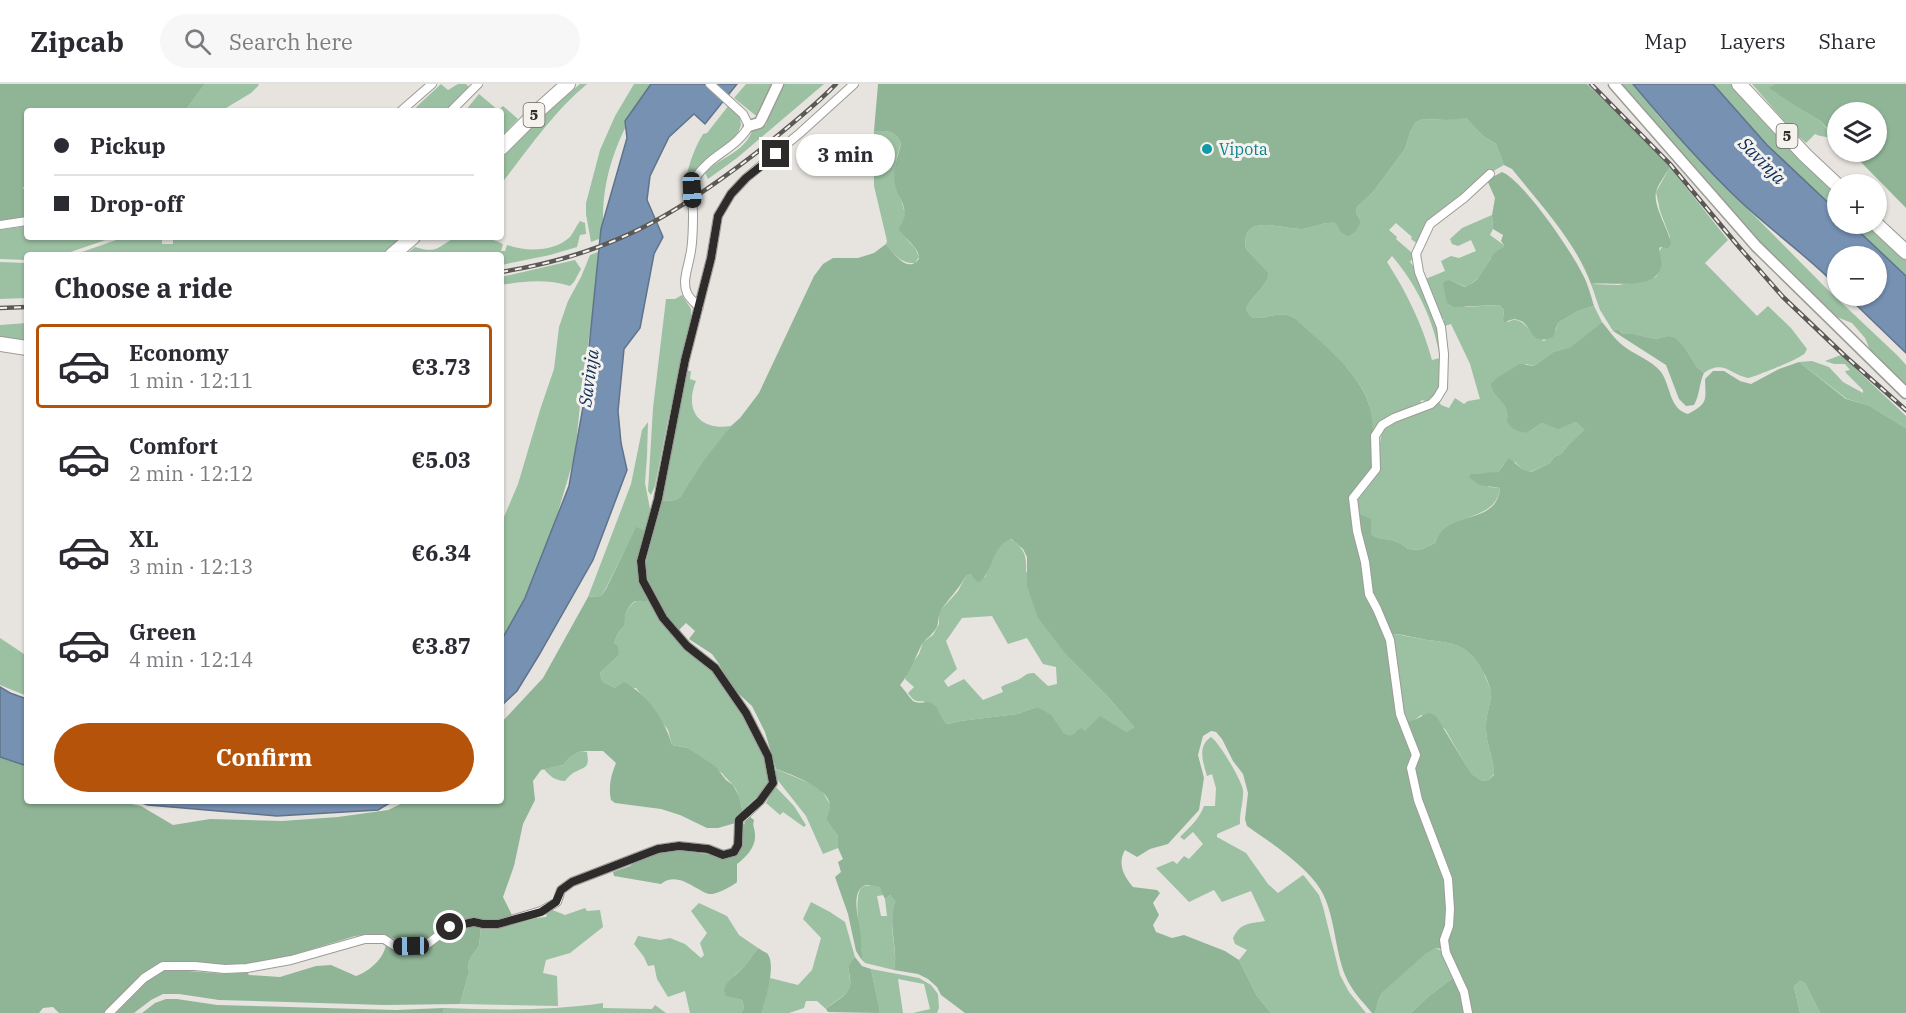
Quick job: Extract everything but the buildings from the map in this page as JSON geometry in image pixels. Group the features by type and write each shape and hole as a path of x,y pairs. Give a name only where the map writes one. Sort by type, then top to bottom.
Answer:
{"main road":[{"name":"5","path":"504,145 568,84"},
{"name":"5","path":"1739,84 1804,155 1827,176"},
{"path":"1887,234 1906,252"},
{"path":"396,252 410,240"},
{"path":"0,344 24,348"}],"street":[{"path":"404,108 432,84"},
{"path":"454,108 478,84"},
{"path":"710,84 743,114 749,126"},
{"path":"699,308 687,292 686,284 691,251 692,190 695,179 709,162 744,136 749,126 759,123 778,84"},
{"path":"109,1013 144,978 163,966 247,968 291,960 365,939 384,939 395,946 426,945 450,927 474,922 498,924 541,912 556,902 561,890 572,882 658,849 679,846 708,849 723,855 734,852 738,845 739,820 760,801 773,783 768,756 746,713 715,668 687,646 663,618 643,581 641,561 658,499 685,360 711,258 718,216 731,194 746,178 855,84"},
{"path":"1614,84 1756,246 1906,393"},
{"path":"1468,1013 1464,993 1446,953 1444,940 1449,926 1448,879 1418,800 1412,768 1416,755 1400,714 1390,639 1369,594 1353,498 1376,469 1375,436 1382,425 1394,417 1431,404 1443,387 1444,354 1441,327 1419,272 1416,254 1430,224 1491,174"},
{"path":"0,225 24,221"}],"green space":[{"path":"0,84 205,84 187,108 24,108 24,218 0,222"},
{"path":"205,84 259,85 251,93 226,108 187,108"},
{"path":"441,84 448,90 458,84 466,84 470,88 451,108 415,108"},
{"path":"580,84 587,84 552,119 504,180 504,156 541,118"},
{"path":"634,84 653,84 630,119 613,156 604,196 604,237 591,242 586,203 600,150 615,116"},
{"path":"746,84 776,84 759,115 755,115 734,98"},
{"path":"779,84 824,84 737,158 708,179 705,173 738,150 752,131 766,125"},
{"path":"878,84 1587,84 1652,146 1670,167 1658,186 1656,198 1671,244 1668,248 1660,247 1661,264 1658,274 1650,280 1627,284 1591,284 1567,238 1512,169 1504,165 1496,144 1483,136 1466,118 1423,119 1416,122 1405,149 1373,192 1357,207 1356,213 1361,222 1353,234 1348,237 1341,233 1335,223 1302,229 1265,225 1256,226 1250,230 1246,237 1246,249 1269,273 1265,283 1246,309 1251,317 1262,318 1284,314 1296,319 1354,376 1370,407 1375,468 1360,487 1354,511 1371,519 1371,534 1393,540 1408,549 1420,550 1435,543 1441,532 1449,525 1481,513 1497,500 1500,488 1479,485 1469,477 1471,474 1498,472 1509,458 1522,469 1531,472 1550,463 1585,430 1576,422 1558,429 1542,423 1527,433 1515,430 1507,421 1505,405 1495,394 1491,384 1520,364 1534,366 1553,352 1571,347 1602,322 1621,344 1661,372 1677,407 1688,414 1704,401 1705,379 1713,371 1724,371 1740,381 1751,384 1779,369 1799,362 1846,399 1868,405 1906,428 1906,1013 1820,1013 1805,983 1800,981 1794,986 1800,1013 1411,1013 1454,977 1454,966 1441,949 1436,948 1425,954 1382,993 1375,1013 1372,1013 1347,980 1323,894 1300,866 1247,826 1245,819 1248,793 1243,774 1233,761 1222,739 1216,732 1211,731 1203,736 1198,755 1204,778 1199,810 1168,844 1150,849 1137,857 1125,850 1122,860 1123,870 1133,887 1157,890 1160,893 1153,903 1159,915 1153,925 1156,932 1172,938 1184,935 1225,951 1239,960 1257,996 1271,1013 965,1013 941,995 937,987 928,979 918,974 894,970 892,918 896,901 890,895 885,899 880,888 871,885 862,887 856,904 861,933 863,957 861,959 856,951 848,914 835,877 841,872 838,862 843,859 838,848 838,836 826,820 830,808 828,799 817,788 776,769 765,732 752,706 729,685 712,654 689,639 695,631 686,623 678,631 668,621 650,589 645,566 661,501 676,500 681,496 705,459 759,393 814,276 823,264 833,258 858,258 874,253 886,244 903,262 912,264 918,260 916,250 899,231 905,214 894,177 901,143 893,133 874,131","holes":["1011,539 1023,549 1027,557 1027,586 1038,618 1069,658 1134,727 1126,732 1100,716 1085,731 1081,728 1070,736 1064,733 1051,715 1037,707 1017,714 948,724 933,704 913,701 900,685 922,644 937,627 941,610 966,576 971,574 977,582 981,581 1000,546","1391,635 1453,644 1467,651 1478,663 1487,679 1491,693 1486,731 1494,775 1488,780 1482,781 1472,774 1436,716 1429,713 1414,720 1404,719"]},
{"path":"1617,84 1633,84 1661,119 1827,289 1827,306 1845,306 1898,356 1906,365 1906,385 1871,352 1865,338 1852,323 1835,318 1792,278"},
{"path":"1713,84 1733,84 1827,182 1827,202 1767,145"},
{"path":"1752,84 1775,84 1770,88 1819,120 1827,129 1827,137 1815,134 1806,143"},
{"path":"1775,84 1906,84 1906,208 1887,189 1887,174 1873,174 1861,162 1887,162 1887,102 1827,102 1827,128 1819,120 1769,88"},
{"path":"479,94 496,108 467,108"},
{"path":"729,105 739,114 741,125 738,133 733,141 723,147 690,191 682,197 699,141"},
{"path":"503,106 518,119 504,134 504,108 500,108"},
{"path":"1466,118 1483,136 1496,144 1504,165 1488,174 1431,222 1423,232 1419,245 1396,223 1389,230 1411,252 1413,258 1410,262 1415,268 1433,310 1442,339 1444,378 1436,399 1430,402 1422,400 1420,402 1422,404 1418,407 1389,420 1381,431 1378,449 1373,439 1367,399 1354,377 1336,356 1296,319 1284,314 1262,318 1251,317 1246,309 1265,283 1269,273 1246,249 1246,237 1256,226 1302,229 1331,223 1335,223 1341,233 1348,237 1351,236 1361,222 1356,213 1357,207 1373,192 1405,149 1416,122 1423,119","holes":["1392,256 1417,291 1429,317 1440,358 1432,360 1413,309 1387,262"]},
{"path":"874,131 893,133 901,143 894,178 905,213 899,231 915,248 919,257 915,263 902,260 886,244 874,186"},
{"path":"1670,167 1728,240 1705,263 1757,316 1768,306 1791,328 1807,349 1803,355 1748,378 1717,367 1704,373 1697,367 1685,348 1667,336 1655,339 1623,334 1618,329 1613,331 1600,310 1591,284 1619,285 1656,277 1661,264 1659,251 1670,237 1660,211 1656,192"},
{"path":"1502,172 1534,202 1558,235 1585,279 1594,306 1578,311 1558,323 1553,337 1545,340 1535,337 1523,322 1515,319 1504,322 1504,310 1499,305 1454,307 1447,303 1443,284 1445,281 1450,280 1465,287 1478,278 1493,255 1503,248 1501,241 1503,235 1493,229 1492,215 1495,198 1487,180"},
{"path":"1492,215 1493,229 1490,235 1504,245 1503,249 1490,259 1483,273 1470,285 1466,287 1450,280 1465,307 1499,305 1504,310 1503,319 1508,322 1514,320 1523,323 1544,341 1556,330 1558,323 1578,311 1594,306 1602,322 1572,347 1553,352 1534,366 1526,364 1504,403 1509,415 1527,433 1542,423 1558,428 1576,422 1586,430 1550,463 1530,472 1522,469 1515,462 1504,464 1495,473 1471,474 1489,487 1500,488 1490,507 1449,526 1440,533 1435,543 1420,550 1408,549 1393,540 1371,534 1370,519 1354,511 1359,494 1377,470 1381,436 1391,421 1439,401 1441,405 1449,408 1455,398 1464,404 1480,399 1470,364 1451,324 1442,327 1441,323 1444,319 1440,320 1423,280 1445,271 1441,261 1451,256 1459,258 1476,251 1471,240 1458,246 1452,244 1450,239 1462,228"},
{"path":"580,221 585,223 586,234 580,235 577,247 504,264 504,252 409,252 415,247 436,249 451,240 492,240 503,244 501,251 505,251 507,245 531,250 556,246 570,237"},
{"path":"24,226 24,240 105,240 71,252 24,252 24,260 0,259 0,230"},
{"path":"1862,234 1881,234 1906,258 1906,276 1887,258 1887,246 1874,246"},
{"path":"116,240 162,240 162,244 173,244 173,240 401,240 387,252 82,252"},
{"path":"598,252 598,276 582,385 575,455 546,552 533,586 504,639 504,517 518,484 554,369 559,327 568,301 590,255"},
{"path":"575,260 581,269 570,286 536,281 504,284 504,276"},
{"path":"0,262 24,263 24,298 0,299"},
{"path":"682,295 691,309 691,319 655,486 651,495 648,491 653,408 666,299 675,299"},
{"path":"24,323 24,344 0,340 0,325"},
{"path":"1618,329 1623,334 1655,339 1667,336 1675,338 1685,348 1697,367 1704,373 1694,405 1686,406 1679,399 1666,365 1613,331"},
{"path":"1841,355 1906,416 1906,428 1868,405 1847,399 1799,362 1812,361 1829,367 1843,382 1863,393 1863,390 1846,373 1845,371 1850,370 1845,364 1825,361"},
{"path":"688,371 691,371 690,379 696,381 692,401 697,416 710,425 731,426 681,496 676,500 661,501 676,418"},
{"path":"648,422 645,483 650,509 646,531 636,528 601,596 588,597 631,484 642,430"},
{"path":"636,527 646,531 641,581 648,600 646,602 635,601 628,609 625,625 618,633 614,643 618,647 619,655 600,673 602,681 615,688 624,682 640,693 660,717 672,745 688,748 716,767 733,785 739,796 743,813 739,822 718,828 707,828 661,809 615,803 611,800 610,790 611,777 616,763 603,751 581,751 570,757 563,765 541,770 533,781 535,800 523,824 514,866 503,897 514,919 466,921 422,943 407,943 381,934 372,934 355,936 270,962 226,967 164,964 104,1013 59,1013 53,1007 43,1008 39,1013 0,1013 0,753 24,762 24,804 132,804 141,806 173,825 210,819 282,821 338,817 388,810 401,804 504,804 504,720 543,678 588,597 601,596"},
{"path":"1010,539 1024,552 1026,571 1069,658 1134,727 1126,732 1075,732 1070,737 1037,707 1017,714 948,724 923,701 914,700 908,693 914,687 905,679 909,667 919,654 923,642 933,635 939,624 939,612 958,591 966,576 971,574 985,577 994,555","holes":["992,616 1008,644 1027,638 1043,664 1056,667 1057,684 1048,686 1034,673 1031,673 1001,687 1003,692 983,700 964,679 948,687 944,681 957,669 946,641 962,618"]},
{"path":"648,600 668,631 686,646 698,651 748,711 763,747 769,780 760,799 757,797 743,813 732,783 688,748 672,745 668,730 636,688 615,688 602,681 600,673 619,655 614,643 618,633 625,625 628,609 636,601 646,602"},
{"path":"1391,635 1453,644 1467,651 1478,663 1487,679 1491,693 1486,731 1494,774 1488,780 1482,781 1472,774 1445,729 1421,715 1409,721 1404,719"},
{"path":"0,638 24,654 24,695 0,685"},
{"path":"1211,737 1230,762 1243,790 1240,824 1217,834 1217,837 1246,853 1268,884 1278,893 1303,875 1305,877 1319,895 1340,975 1349,992 1366,1013 1271,1013 1257,996 1239,960 1247,950 1235,944 1233,938 1242,926 1265,921 1251,891 1222,902 1214,890 1189,902 1156,868 1173,861 1177,864 1184,856 1189,859 1203,844 1193,832 1184,840 1180,837 1197,819 1204,806 1215,806 1216,788 1212,774 1207,776 1202,755 1204,745"},
{"path":"581,751 587,752 587,765 565,781 553,778 544,769 563,765 570,757"},
{"path":"776,769 814,785 822,791 831,806 826,820 838,836 838,848 823,854 806,816 776,778"},
{"path":"775,786 794,806 806,825 804,827 783,812 780,815 766,803"},
{"path":"749,816 754,820 754,844 737,864 737,882 721,891 706,893 675,879 661,884 614,876 613,872 630,866 645,855 674,849 718,856 741,844 746,819"},
{"path":"872,885 880,888 884,895 877,896 881,916 887,916 885,899 890,895 897,901 892,918 894,970 865,963 861,959 863,957 858,923 858,895 862,887"},
{"path":"811,902 845,922 855,957 849,968 849,989 826,1009 817,1001 806,1001 804,1008 789,1013 762,1013 770,978 798,985 812,970 821,938 803,919"},
{"path":"699,903 727,916 739,935 758,948 735,975 727,996 742,1000 744,1008 741,1013 690,1013 685,991 668,997 657,979 654,965 648,966 634,944 638,936 660,940 670,938 685,944 701,958 704,955 700,943 707,933 691,911"},
{"path":"585,908 587,911 600,910 603,927 570,953 546,960 543,973 557,976 558,1006 460,1004 469,972 468,964 479,946 481,927 502,927 546,917 547,915 544,914 550,909 565,915"},
{"path":"461,927 481,927 479,946 468,964 469,972 460,1004 384,1005 219,1000 163,994 134,1013 114,1013 145,982 162,971 226,974 247,972 249,975 280,977 316,966 331,965 356,976 376,963 383,954 386,943 408,950 420,950 447,932"},
{"path":"758,948 767,953 771,965 762,1013 741,1013 744,1008 742,1000 726,996 724,990 727,983 744,967"},
{"path":"1436,948 1450,960 1454,977 1411,1013 1375,1013 1382,993 1425,953"},
{"path":"855,957 862,966 871,969 880,1011 879,1013 828,1012 826,1009 843,996 850,985 849,965"},
{"path":"871,969 919,978 931,985 938,994 937,1013 913,1013 930,1009 924,984 898,979 903,1013 879,1013"},
{"path":"1800,981 1805,983 1820,1013 1800,1013 1794,986"},
{"path":"166,999 217,1005 396,1010 444,1008 443,1013 142,1013 155,1003"},
{"path":"603,1003 603,1008 652,1009 655,1005 666,1013 443,1013 444,1008 524,1009"}],"water":[{"name":"Savinja","path":"651,84 737,84 705,124 694,114 669,137 650,176 647,200 663,237 654,254 640,328 624,349 618,411 621,443 627,470 593,560 517,691 504,703 504,636 525,598 569,486 583,407 601,229 627,138 625,121"},
{"name":"Savinja","path":"1633,84 1713,84 1767,145 1827,202 1827,234 1862,234 1874,246 1827,246 1827,276 1753,213 1685,144"},
{"path":"1887,258 1906,276 1906,353 1857,306 1887,306"},
{"path":"0,687 24,698 24,765 0,757"},
{"path":"145,804 388,804 378,810 277,816"}],"railway":[{"path":"504,271 539,265 606,244 666,215 696,197 756,153 836,84"},
{"path":"1591,84 1670,164 1783,297 1906,410"},
{"path":"0,308 24,307"}],"place":[{"name":"Vipota","path":"1207,149"}],"route":[{"path":"450,927 474,922 498,924 541,912 556,902 561,890 572,882 658,849 679,846 708,849 723,855 734,852 738,845 739,820 760,801 773,783 768,756 746,713 715,668 687,646 663,618 643,581 641,561 658,499 685,360 711,258 718,216 731,194 746,178 776,154"}]}
